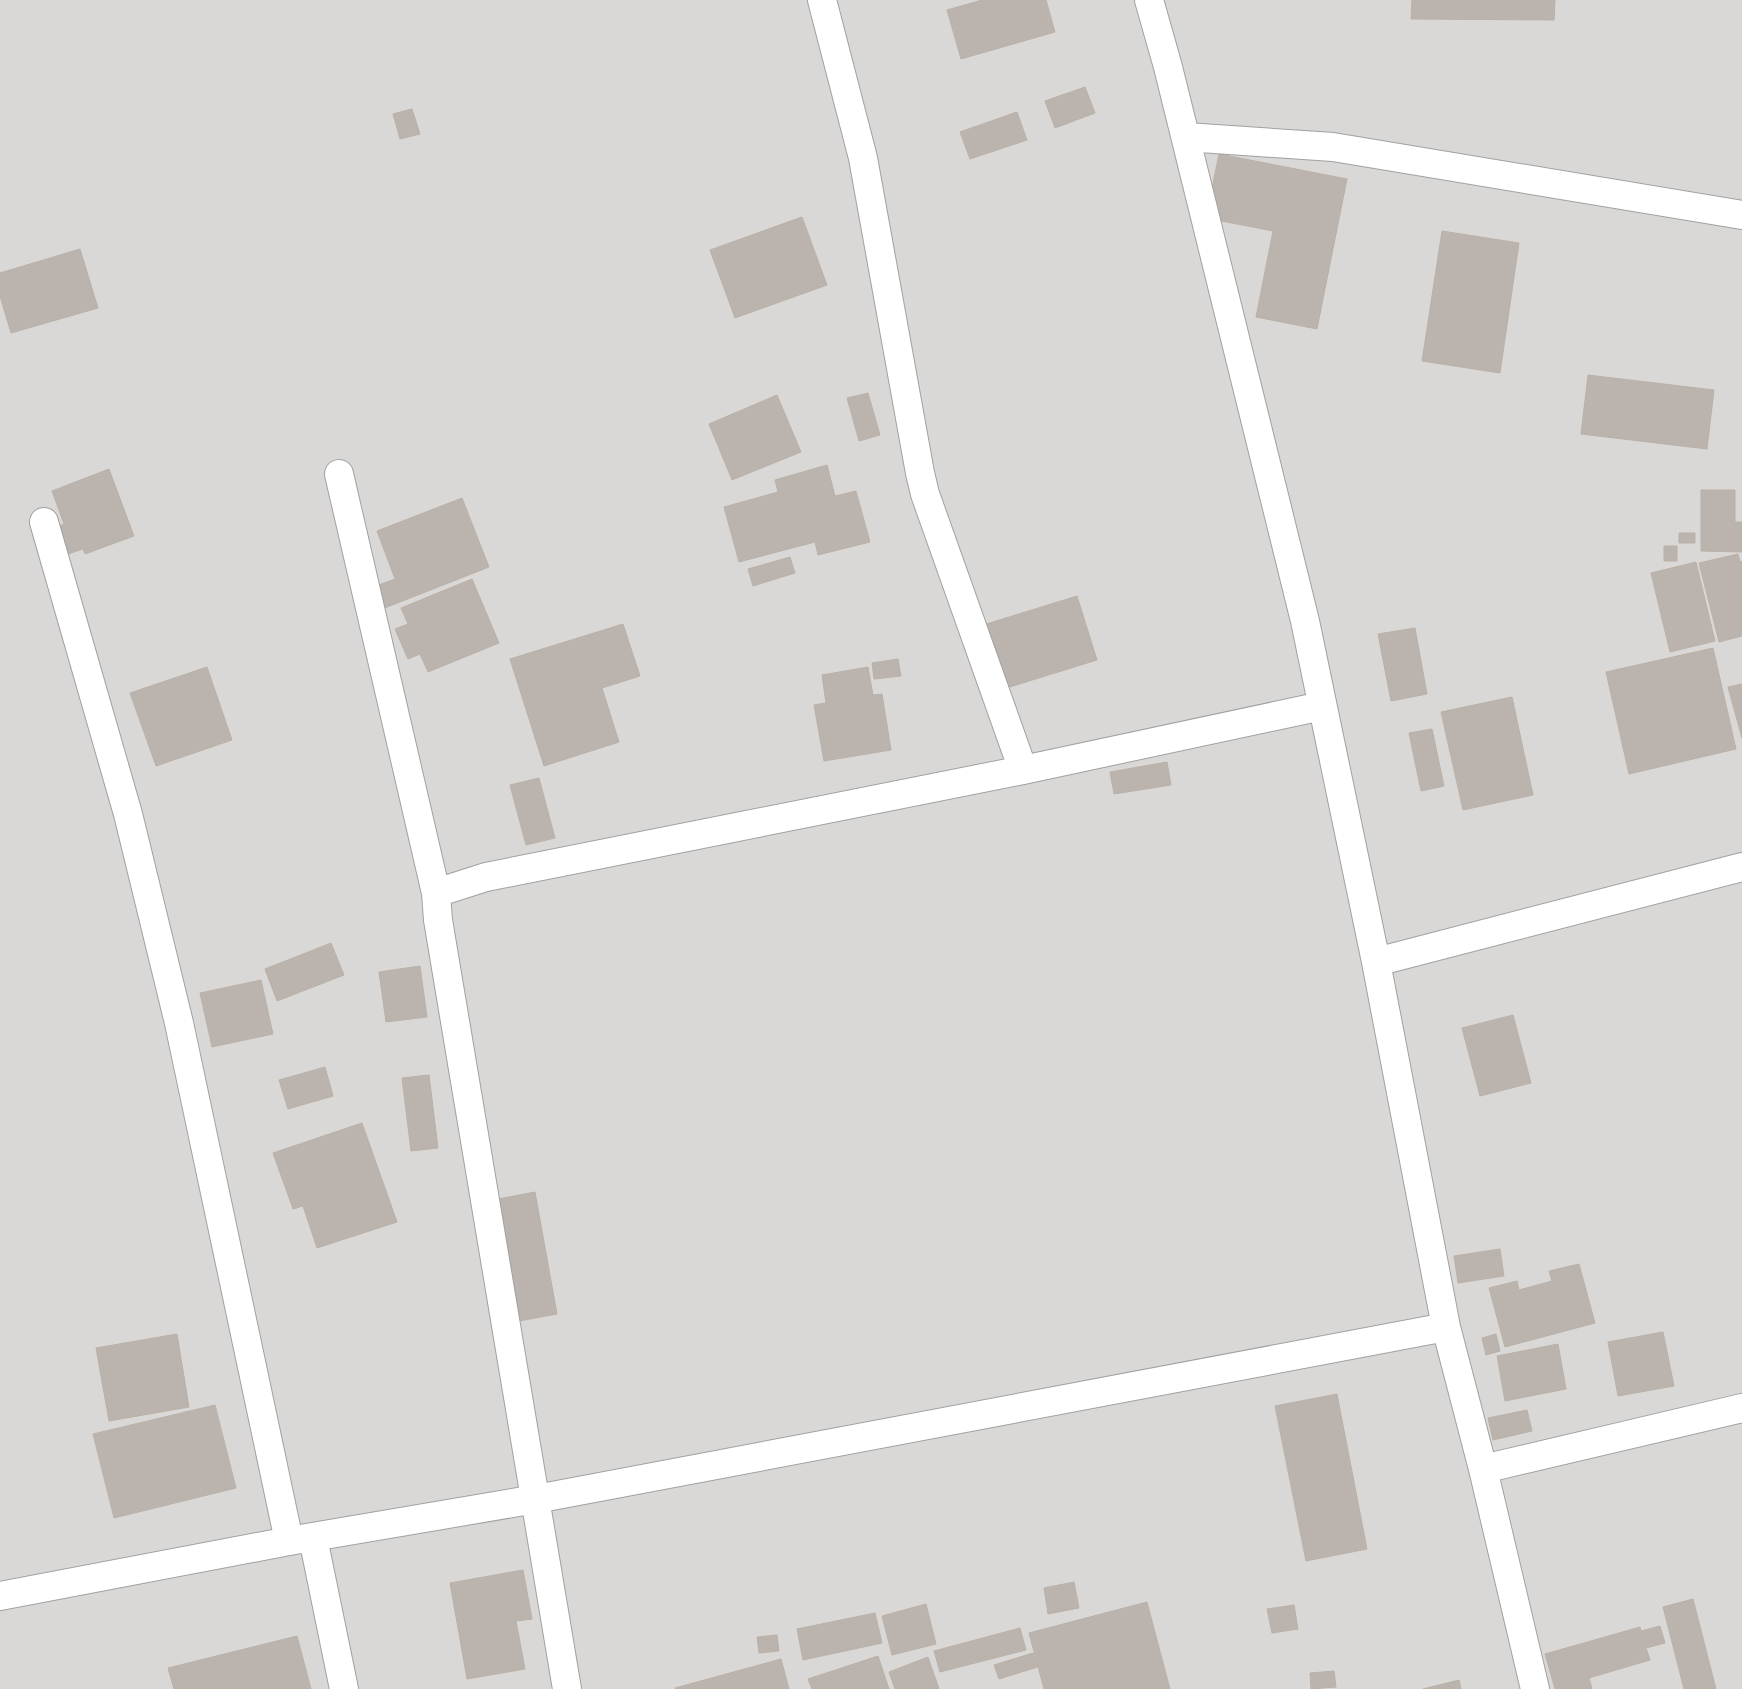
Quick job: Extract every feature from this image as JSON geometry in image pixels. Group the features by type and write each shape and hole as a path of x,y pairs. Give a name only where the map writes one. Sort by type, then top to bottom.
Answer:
{"street":[{"path":"822,0 863,158 925,494 1023,770"},
{"path":"1150,0 1186,138 1305,621 1376,962 1446,1327 1483,1469 1535,1689"},
{"path":"1186,138 1333,147 1742,215"},
{"path":"339,474 436,892 438,920 567,1689"},
{"path":"44,522 128,814 301,1540 344,1689"},
{"path":"436,892 486,877 1023,770 1322,706"},
{"path":"1376,962 1742,867"},
{"path":"0,1596 301,1540 536,1499 1446,1327"},
{"path":"1483,1469 1742,1408"}],"shaded area":[{"path":"0,0 1742,0 1742,1689 0,1689"}],"building":[{"path":"982,0 1046,0 1055,32 961,59 947,10"},
{"path":"1412,0 1555,0 1554,20 1411,19"},
{"path":"1085,87 1095,113 1055,128 1045,101"},
{"path":"412,109 420,134 400,139 393,114"},
{"path":"1017,112 1027,140 970,159 960,132"},
{"path":"1219,154 1347,179 1317,329 1256,317 1273,231 1206,218"},
{"path":"802,217 827,285 735,318 710,250"},
{"path":"1442,231 1519,243 1500,373 1422,361"},
{"path":"80,249 98,308 11,333 0,296 0,273"},
{"path":"1588,375 1714,390 1707,449 1581,434"},
{"path":"868,393 880,435 859,441 847,398"},
{"path":"777,395 801,452 732,480 709,424"},
{"path":"827,465 835,496 856,491 870,542 818,555 815,542 739,562 724,507 778,492 775,480"},
{"path":"109,469 134,536 85,554 83,549 62,556 52,529 64,524 52,491"},
{"path":"1701,490 1735,490 1735,522 1742,522 1742,552 1701,551"},
{"path":"462,498 489,567 377,611 368,589 395,579 377,531"},
{"path":"1679,533 1695,533 1695,543 1679,543"},
{"path":"1664,546 1677,546 1677,561 1664,561"},
{"path":"1738,554 1740,562 1742,561 1742,636 1719,642 1699,563"},
{"path":"790,557 795,573 753,586 748,569"},
{"path":"1696,562 1715,641 1670,652 1651,573"},
{"path":"472,579 499,643 428,672 420,654 408,659 395,629 408,624 401,608"},
{"path":"1077,596 1097,660 987,694 967,630"},
{"path":"623,624 640,676 602,688 619,742 544,766 510,659"},
{"path":"1415,628 1427,694 1391,701 1378,634"},
{"path":"1713,648 1736,749 1629,774 1606,672"},
{"path":"898,659 901,676 874,679 872,663"},
{"path":"207,667 232,740 156,766 130,693"},
{"path":"868,667 873,695 882,694 891,750 824,761 814,705 826,703 822,675"},
{"path":"1742,684 1742,738 1728,687"},
{"path":"1512,697 1533,795 1463,810 1441,712"},
{"path":"1432,729 1444,786 1421,791 1409,733"},
{"path":"1167,762 1171,785 1114,794 1110,772"},
{"path":"539,778 555,838 526,845 510,785"},
{"path":"331,943 344,975 277,1001 265,969"},
{"path":"420,966 427,1017 386,1022 379,972"},
{"path":"261,980 273,1034 212,1047 200,993"},
{"path":"1513,1015 1531,1083 1480,1096 1462,1028"},
{"path":"325,1067 333,1096 288,1109 279,1080"},
{"path":"429,1075 438,1148 411,1151 402,1078"},
{"path":"362,1123 397,1222 317,1248 303,1206 293,1209 273,1153"},
{"path":"535,1192 557,1314 519,1321 498,1199"},
{"path":"1500,1249 1504,1276 1458,1283 1454,1256"},
{"path":"1579,1264 1595,1323 1505,1347 1489,1288 1517,1281 1519,1290 1552,1281 1549,1271"},
{"path":"1663,1332 1674,1386 1618,1396 1608,1342"},
{"path":"177,1334 189,1407 109,1421 96,1348"},
{"path":"1496,1334 1500,1351 1486,1355 1482,1338"},
{"path":"1558,1344 1566,1389 1505,1401 1497,1356"},
{"path":"1337,1394 1367,1549 1306,1561 1275,1406"},
{"path":"215,1405 236,1488 114,1518 93,1434"},
{"path":"1527,1410 1532,1431 1493,1440 1488,1418"},
{"path":"523,1570 532,1619 516,1621 525,1669 467,1679 450,1583"},
{"path":"1074,1582 1079,1608 1048,1614 1044,1588"},
{"path":"1693,1599 1716,1689 1684,1689 1663,1607"},
{"path":"1147,1602 1170,1689 1044,1689 1029,1633"},
{"path":"926,1604 936,1644 892,1655 882,1616"},
{"path":"1294,1605 1298,1629 1272,1633 1267,1609"},
{"path":"875,1613 882,1643 803,1660 797,1629"},
{"path":"1660,1626 1665,1643 1646,1648 1650,1660 1589,1678 1592,1689 1555,1689 1545,1654 1640,1627 1641,1631"},
{"path":"1020,1628 1026,1650 940,1672 934,1651"},
{"path":"777,1635 779,1651 759,1653 757,1637"},
{"path":"297,1636 311,1689 174,1689 168,1668"},
{"path":"1033,1653 1038,1667 999,1679 994,1665"},
{"path":"878,1656 889,1689 812,1689 808,1679"},
{"path":"928,1657 939,1689 895,1689 889,1672"},
{"path":"781,1659 789,1689 675,1688"},
{"path":"1334,1671 1336,1687 1311,1689 1310,1673"},
{"path":"1459,1680 1461,1689 1423,1689"}]}
